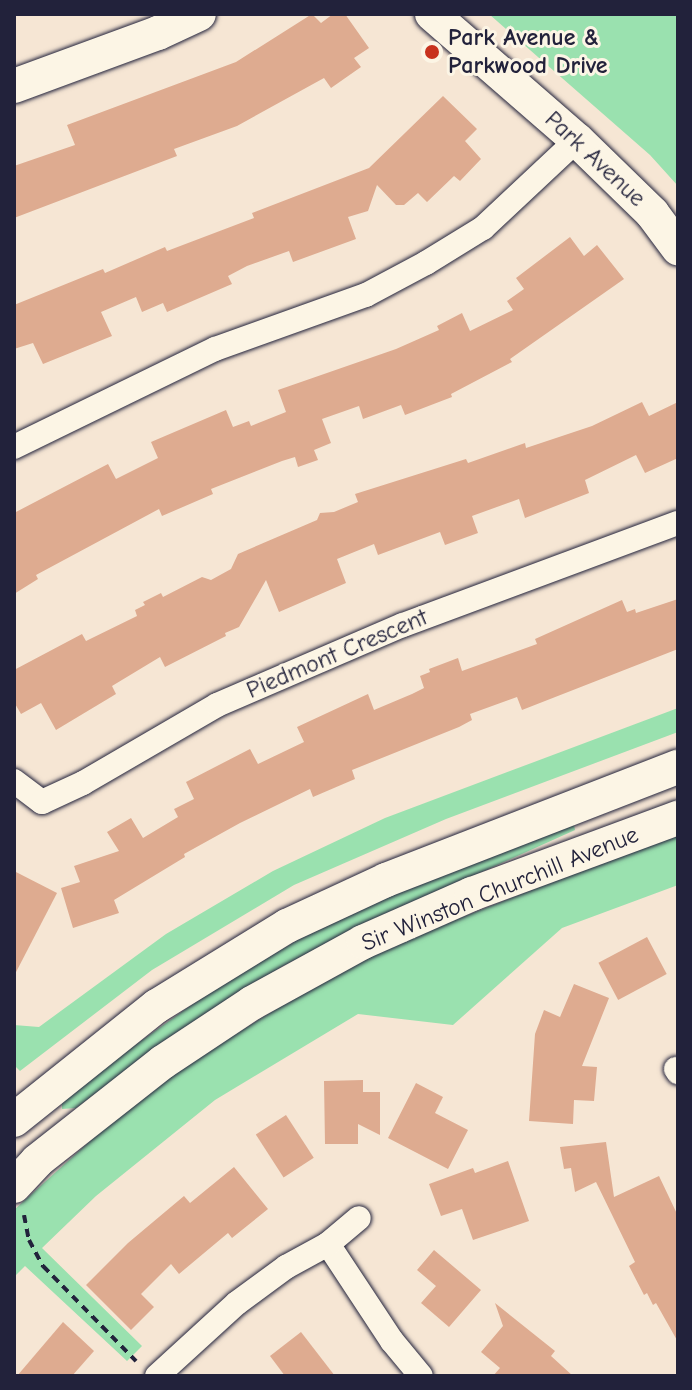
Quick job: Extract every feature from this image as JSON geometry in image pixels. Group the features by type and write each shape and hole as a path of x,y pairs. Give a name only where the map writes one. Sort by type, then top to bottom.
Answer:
{"main road":[{"path":"14,86 158,33 199,14"},
{"name":"Park Avenue","path":"432,14 577,140 652,213 678,248"},
{"name":"Sir Winston Churchill Avenue","path":"14,1120 157,1006 287,926 386,880 678,767"},
{"name":"Sir Winston Churchill Avenue","path":"22,1175 175,1053 252,1003 363,942 472,894 678,818"}],"street":[{"path":"14,447 215,349 366,295 426,263 483,228 577,140"},
{"name":"Piedmont Crescent","path":"14,781 42,802 83,783 217,705 403,625 678,523"},
{"path":"157,1376 237,1303 286,1267 328,1244 359,1218"},
{"path":"328,1244 392,1341 421,1376"}],"path":[{"path":"22,1175 29,1240 43,1266 136,1361"}],"green space":[{"path":"489,14 678,14 678,186 650,155"},
{"path":"678,708 678,732 446,819 294,885 152,970 20,1071 14,1065 14,1025 39,1027 166,934 273,871 385,818"},
{"path":"574,825 575,830 382,917 283,966 194,1022 76,1108 62,1109 62,1103 124,1053 211,991 301,938 397,893"},
{"path":"678,833 678,885 562,928 453,1025 358,1014 215,1100 96,1196 42,1248 142,1346 127,1361 25,1266 14,1277 14,1210 122,1112 195,1059 320,982 409,938"}],"building":[{"path":"312,14 321,23 333,14 345,14 369,48 354,58 361,67 331,88 324,78 237,126 174,149 177,156 14,218 14,166 75,145 67,125 236,62"},
{"path":"443,96 477,129 465,141 481,159 460,181 454,176 427,202 418,193 404,205 396,205 377,185 368,211 348,217 356,239 293,262 289,251 247,266 228,276 232,284 167,312 163,303 142,312 136,297 101,312 112,336 43,364 33,343 14,349 14,305 103,269 105,273 165,247 167,251 254,218 252,213 369,168"},
{"path":"570,237 584,256 597,245 624,279 510,359 512,362 451,394 452,397 405,415 401,405 363,419 359,406 322,419 331,443 314,450 318,460 298,467 295,457 282,461 211,489 213,494 162,516 159,509 36,575 38,579 14,594 14,513 108,464 116,479 158,458 151,442 226,410 233,427 249,421 251,426 286,412 278,390 396,349 439,330 437,326 462,313 470,331 513,310 507,301 524,289 516,278"},
{"path":"642,402 649,416 678,402 678,458 645,473 636,455 585,480 589,493 525,518 519,499 472,516 478,533 445,545 440,532 378,555 374,544 337,559 346,583 279,612 266,580 239,627 165,667 160,657 112,686 116,694 56,730 41,703 21,714 14,702 14,670 82,634 86,641 137,616 135,610 145,605 143,602 161,593 163,597 202,577 211,580 231,569 238,554 317,520 320,513 334,512 358,502 355,494 466,459 468,463 525,443 526,448 592,426"},
{"path":"678,599 678,649 522,710 517,697 470,714 472,720 459,727 352,770 355,779 313,797 310,789 240,823 184,854 185,857 114,900 119,913 73,928 61,888 80,882 74,866 119,851 107,832 131,818 143,838 178,817 174,809 194,799 186,782 250,749 258,764 304,742 297,727 368,694 374,710 412,694 424,688 420,676 430,672 429,669 458,658 462,671 537,644 535,639 622,600 627,612 635,609 636,613"},
{"path":"14,871 57,893 14,976"},
{"path":"647,937 667,974 618,1000 598,963"},
{"path":"574,984 609,998 582,1066 597,1067 594,1101 574,1100 573,1124 529,1121 535,1034 544,1010 560,1017"},
{"path":"363,1080 363,1092 380,1092 380,1135 358,1124 358,1144 325,1144 324,1081"},
{"path":"416,1083 443,1097 435,1113 468,1130 448,1169 388,1138"},
{"path":"286,1115 314,1158 284,1177 256,1135"},
{"path":"606,1142 614,1197 659,1176 678,1216 678,1342 656,1303 653,1305 647,1293 644,1295 629,1266 635,1262 596,1182 575,1192 571,1168 564,1169 560,1147"},
{"path":"508,1161 529,1221 473,1240 462,1209 441,1216 429,1184 473,1168 475,1173"},
{"path":"234,1167 268,1209 232,1238 228,1233 179,1274 171,1264 141,1294 154,1307 131,1330 86,1285 128,1243 184,1196 190,1203"},
{"path":"434,1250 481,1290 449,1327 421,1303 436,1286 417,1270"},
{"path":"495,1303 555,1351 551,1356 573,1376 493,1376 500,1368 481,1352 503,1326"},
{"path":"63,1322 94,1351 72,1376 17,1376"},
{"path":"301,1332 335,1376 285,1376 270,1356"}],"place":[{"name":"Park Avenue & Parkwood Drive","path":"432,52"}]}
